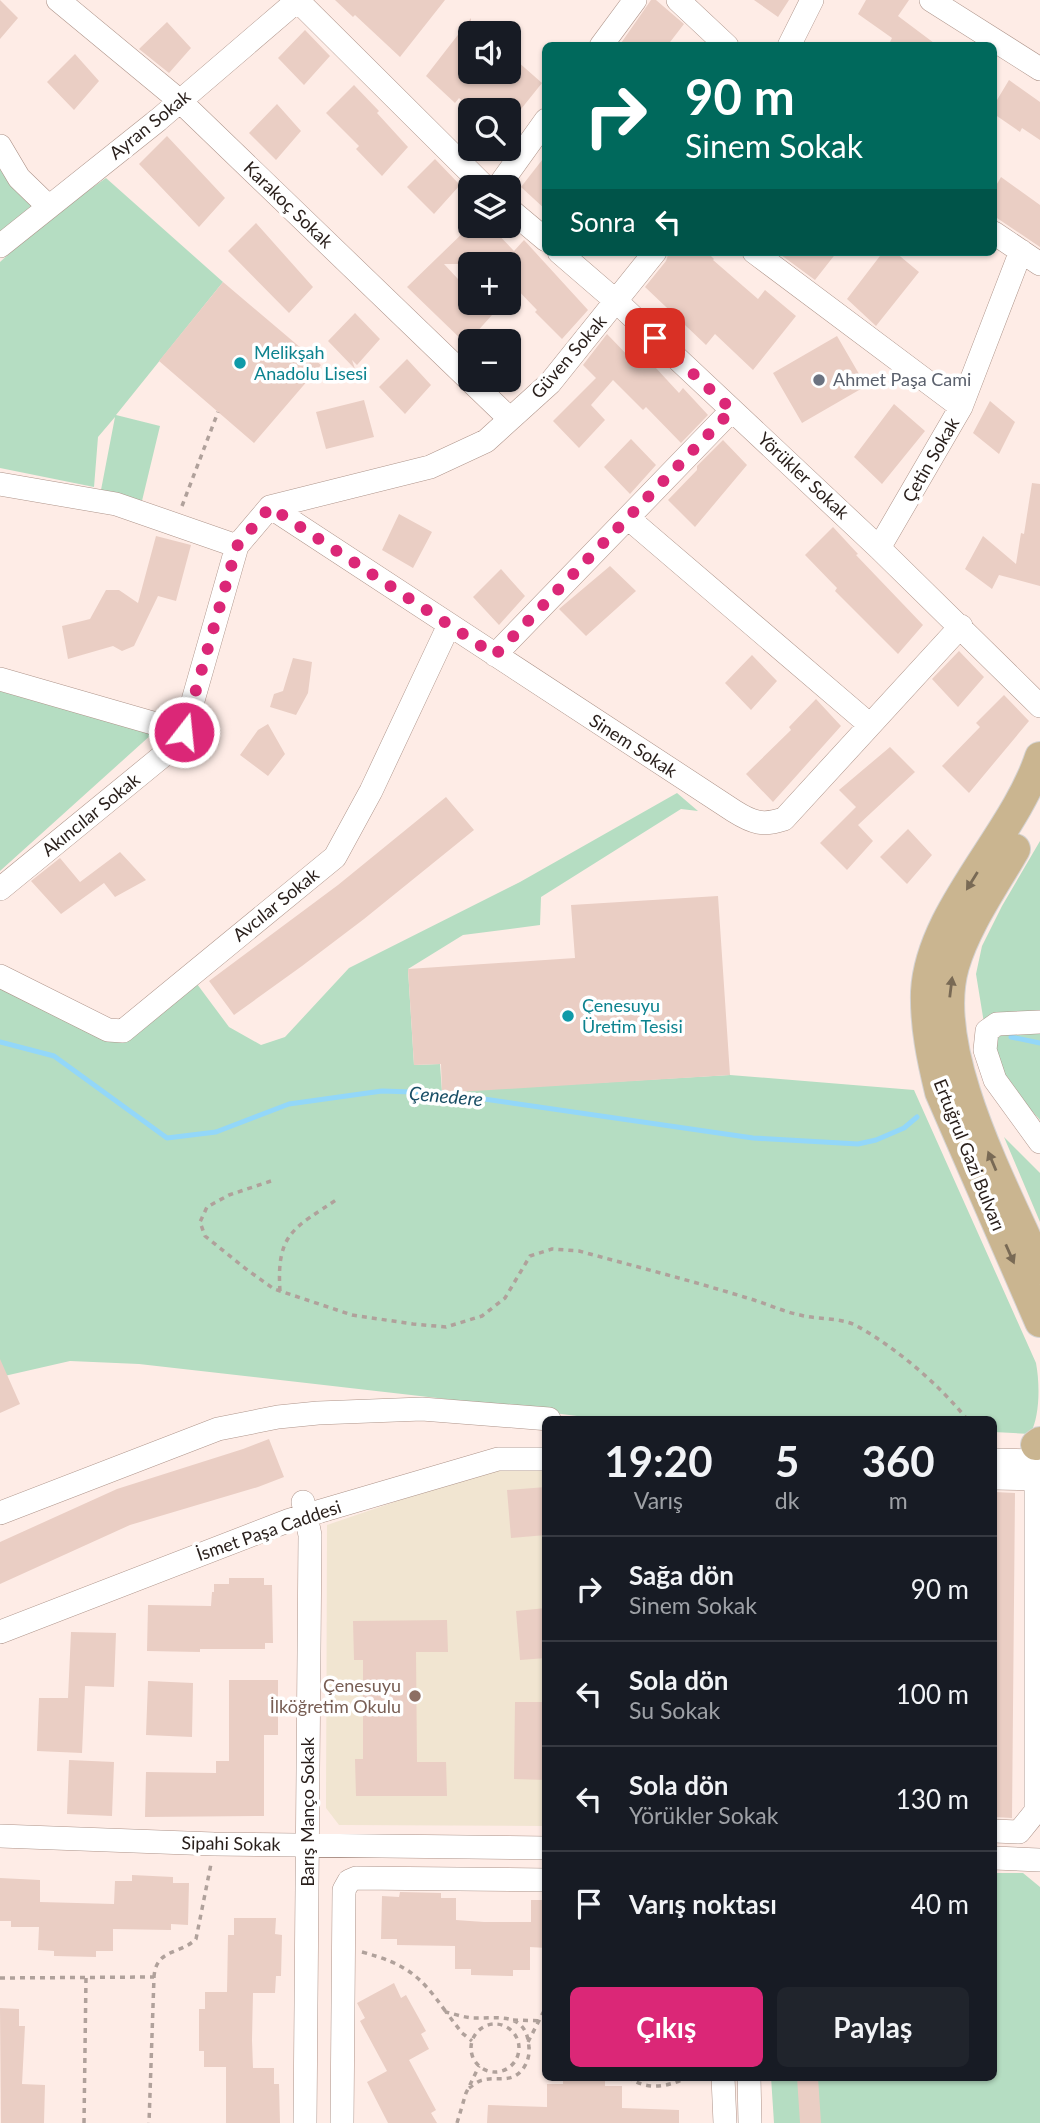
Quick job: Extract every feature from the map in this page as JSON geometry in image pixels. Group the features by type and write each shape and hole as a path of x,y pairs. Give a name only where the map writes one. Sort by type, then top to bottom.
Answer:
{"main road":[{"name":"Ertuğrul Gazi Bulvarı","path":"1040,757 1017,808 951,915 938,943 926,990 932,1058 940,1092 1040,1322"},
{"name":"Ertuğrul Gazi Bulvarı","path":"1040,806 961,945 953,968 949,994 954,1055 966,1094 1040,1269"}],"street":[{"name":"Karakoç Sokak","path":"58,0 180,101 510,419"},
{"name":"Ayran Sokak","path":"0,246 180,101 298,0"},
{"path":"298,0 473,175"},
{"path":"604,42 635,0"},
{"path":"678,0 723,42"},
{"path":"791,42 812,0"},
{"path":"931,0 1040,69"},
{"path":"507,175 542,126"},
{"path":"0,146 19,178 49,207"},
{"path":"521,219 542,237"},
{"path":"997,235 1030,257"},
{"name":"Yörükler Sokak","path":"564,256 617,302 879,548 1040,706"},
{"name":"Güven Sokak","path":"270,507 430,467 486,441 550,383 652,256"},
{"path":"759,256 961,407"},
{"name":"Çetin Sokak","path":"879,548 961,407 1030,257"},
{"path":"495,655 732,410"},
{"path":"0,484 116,504 237,546"},
{"name":"Akıncılar Sokak","path":"0,889 165,754 184,732 237,546 270,507"},
{"name":"Sinem Sokak","path":"270,507 734,811 750,821 762,824 784,819 961,626"},
{"path":"628,518 870,725"},
{"name":"Avcılar Sokak","path":"0,976 108,1030 124,1031 335,857 371,791 449,625"},
{"path":"0,679 184,732"},
{"path":"1040,1022 997,1024 987,1031 985,1050 995,1080 1040,1142"},
{"path":"0,1513 218,1429 278,1416 422,1409 542,1418"},
{"name":"İsmet Paşa Caddesi","path":"0,1616 304,1508 498,1445 542,1446"},
{"path":"997,1446 1039,1453"},
{"path":"997,1460 1039,1453"},
{"name":"İsmet Paşa Caddesi","path":"0,1632 304,1508 498,1459 542,1459"},
{"path":"997,1478 1036,1479 1036,1811 1034,1825 1019,1832 997,1831"},
{"name":"Barış Manço Sokak","path":"304,1508 310,1535 305,2123"},
{"name":"Sipahi Sokak","path":"0,1836 215,1844 542,1848"},
{"path":"997,1858 1040,1860"},
{"path":"342,2123 344,1890 349,1881 356,1878 542,1880"},
{"path":"307,1969 343,1971"},
{"path":"723,2081 725,2123"},
{"path":"749,2081 750,2123"}],"path":[{"path":"176,525 218,412"},
{"path":"271,1181 229,1195 207,1207 200,1222 205,1236 280,1292 352,1315 446,1327 482,1316 505,1298 530,1256 552,1249 579,1251 800,1315 839,1319 855,1325 911,1364 964,1416"},
{"path":"280,1292 279,1268 282,1251 293,1229 339,1198"},
{"path":"149,2123 155,1967 159,1959 197,1939 215,1844"},
{"path":"343,1946 391,1960 408,1969 431,1991 462,2033 472,2042"},
{"path":"83,2123 86,1977"},
{"path":"0,1978 154,1977"},
{"path":"446,2012 463,2017 496,2016 513,2020 542,2020"},
{"path":"528,2042 542,2014"},
{"path":"469,2088 482,2080 503,2080 518,2074 524,2068 530,2052 528,2042 520,2025 513,2020"},
{"path":"493,2024 508,2029 517,2041 517,2056 508,2068 493,2072 479,2066 471,2053 472,2042 478,2031 493,2024"},
{"path":"457,2123 479,2066"},
{"path":"635,2081 644,2086 655,2087 678,2081"}],"shaded area":[{"name":"Çenesuyu İlköğretim Okulu","path":"542,1465 542,1826 339,1825 326,1808 327,1525 500,1466"}],"green space":[{"path":"0,146 49,207 0,246"},
{"path":"106,178 223,282 116,415 160,426 141,505 101,490 115,417 98,437 94,487 0,468 0,262 46,220"},
{"path":"0,689 152,734 0,871"},
{"path":"677,793 698,811 681,809 541,897 540,925 463,935 408,969 414,1065 440,1064 442,1092 730,1075 914,1090 1036,1363 1038,1400 1036,1419 1030,1434 997,1432 997,1416 577,1416 139,1364 70,1361 0,1377 0,988 108,1030 197,984 229,1027 261,1045 285,1037 349,968 520,882"},
{"path":"1040,841 1040,1120 1014,1091 996,1062 984,1023 976,974 982,946"},
{"path":"1004,1137 1040,1173 1040,1222"},
{"path":"997,1873 1023,1873 1040,1887 1040,2123 774,2123 771,2081 997,2081"}],"building":[{"path":"0,0 18,18 0,39"},
{"path":"335,0 445,0 400,57"},
{"path":"651,0 656,0 684,24 670,42 622,42"},
{"path":"754,0 789,0 778,17"},
{"path":"866,0 909,0 898,16 933,42 890,42 892,38 858,14"},
{"path":"167,22 191,48 169,73 139,49"},
{"path":"305,30 330,56 304,85 278,58"},
{"path":"458,35 458,84 521,84 521,65 542,83 521,109 521,98 458,98 455,103 426,76"},
{"path":"75,54 99,81 74,110 47,82"},
{"path":"1009,80 1040,102 1040,140 1022,128 1020,132 997,116 997,100"},
{"path":"354,85 408,147 382,176 356,149 359,146 326,113"},
{"path":"277,104 301,131 276,160 249,133"},
{"path":"167,136 225,198 199,227 139,164"},
{"path":"435,159 458,183 458,187 434,214 407,187"},
{"path":"542,160 542,206 521,187"},
{"path":"1001,177 1040,205 1040,247 997,218 997,184"},
{"path":"256,223 313,287 289,313 228,251"},
{"path":"458,238 502,238 514,251 524,240 588,310 562,339 521,293 521,252 458,252 458,264 444,264 458,279 458,315 492,315 479,329 458,329 458,336 407,287"},
{"path":"668,256 711,256 758,299 765,290 796,316 753,370 715,334 706,345 645,287"},
{"path":"782,256 834,256 815,280"},
{"path":"880,256 900,256 919,272 876,326 847,299"},
{"name":"Melikşah Anadolu Lisesi","path":"223,282 321,365 254,443 159,361"},
{"path":"355,313 380,339 357,365 352,360 355,369 328,341"},
{"path":"607,334 635,363 644,355 679,393 683,388 708,415 681,443 646,407 643,410 613,380 591,405 605,420 579,448 553,421 596,378 583,365"},
{"name":"Ahmet Paşa Cami","path":"837,336 866,386 802,423 773,373"},
{"path":"407,359 431,385 405,414 379,387"},
{"path":"364,400 374,437 326,449 316,412"},
{"path":"990,401 1015,422 999,454 973,433"},
{"path":"894,404 925,431 882,484 854,457"},
{"path":"631,439 656,465 630,494 604,467"},
{"path":"723,440 747,465 695,527 668,500"},
{"path":"1032,483 1040,484 1040,586 999,575 992,589 965,569 983,536 1016,564"},
{"path":"399,514 432,532 413,568 382,550"},
{"path":"833,527 923,625 898,654 835,591 837,588 805,555"},
{"path":"156,536 191,545 176,601 158,596 134,646 122,651 113,646 68,659 62,626 90,619 106,590 119,590 138,603"},
{"path":"610,566 636,591 586,636 559,609"},
{"path":"501,569 525,596 499,625 473,597"},
{"path":"959,651 984,677 958,707 932,679"},
{"path":"752,655 777,681 751,710 725,683"},
{"path":"293,658 312,662 308,693 296,715 270,707 274,694 283,691"},
{"path":"1004,695 1029,721 969,793 942,766 980,727 976,723"},
{"path":"816,699 841,726 773,802 746,774 791,730 789,727"},
{"path":"268,724 285,754 268,776 240,755 258,730"},
{"path":"890,747 915,772 858,825 873,841 847,870 820,843 856,807 839,790"},
{"path":"446,797 474,830 364,919 234,1015 209,981 338,885"},
{"path":"908,829 932,855 907,884 880,857"},
{"path":"120,852 146,880 115,897 104,883 61,914 31,881 60,858 80,882"},
{"name":"Çenesuyu Üretim Tesisi","path":"718,896 730,1075 442,1093 441,1064 414,1065 408,969 575,958 571,905"},
{"path":"0,1359 20,1404 0,1413"},
{"path":"269,1439 284,1477 130,1525 0,1584 0,1542 117,1489"},
{"path":"542,1487 542,1535 511,1538 507,1490"},
{"path":"997,1492 1015,1493 1012,1818 997,1817"},
{"path":"229,1578 264,1578 264,1585 272,1585 273,1643 265,1643 265,1649 147,1651 148,1605 211,1606 214,1584 229,1584"},
{"path":"542,1608 542,1658 520,1660 516,1611"},
{"path":"447,1620 448,1652 416,1652 417,1762 446,1762 447,1796 356,1796 355,1759 363,1759 363,1660 354,1660 353,1621"},
{"path":"71,1632 116,1633 114,1687 85,1686 82,1753 37,1751 39,1698 68,1698"},
{"path":"229,1680 278,1680 278,1735 264,1735 264,1816 145,1817 146,1772 216,1773 216,1761 229,1761"},
{"path":"148,1681 193,1683 192,1737 146,1735"},
{"path":"515,1702 542,1702 542,1780 514,1779"},
{"path":"69,1760 114,1762 112,1816 67,1814"},
{"path":"132,1875 173,1877 173,1883 189,1883 188,1925 171,1924 171,1930 113,1929 113,1951 96,1951 96,1957 54,1956 54,1951 38,1950 39,1927 11,1927 11,1921 0,1921 0,1878 40,1880 40,1902 114,1904 115,1881 132,1881"},
{"path":"400,1892 441,1893 441,1898 456,1898 456,1920 484,1922 531,1922 531,1900 542,1900 542,1948 530,1947 530,1970 513,1970 513,1976 471,1975 471,1969 455,1969 455,1946 397,1945 397,1939 381,1939 382,1896 399,1897"},
{"path":"234,1918 276,1918 275,1934 282,1935 281,1976 276,1976 275,1993 253,1993 252,2040 253,2068 274,2068 274,2084 279,2084 280,2123 226,2123 226,2067 204,2067 204,2051 199,2051 199,2009 205,2009 205,1992 227,1992 228,1935 234,1935"},
{"path":"394,1983 401,1998 406,1995 426,2031 421,2034 429,2049 409,2060 436,2110 431,2113 437,2123 388,2123 367,2082 387,2071 360,2021 365,2018 357,2003"},
{"path":"0,2008 19,2009 19,2026 25,2026 22,2084 45,2085 44,2123 1,2123"},
{"path":"563,2081 605,2081 605,2086 622,2086 622,2108 679,2110 679,2123 487,2123 488,2105 547,2107 547,2084 563,2084"},
{"path":"797,2081 818,2081 821,2123 800,2123"}],"waterway":[{"path":"1011,1037 1040,1043"},
{"name":"Çenedere","path":"0,1042 54,1056 167,1138 216,1132 289,1104 382,1091 442,1093 753,1138 858,1144 876,1140 904,1128 917,1117"}],"place":[{"name":"Melikşah Anadolu Lisesi","path":"240,363"},
{"name":"Ahmet Paşa Cami","path":"819,380"},
{"name":"Çenesuyu Üretim Tesisi","path":"568,1016"},
{"name":"Çenesuyu İlköğretim Okulu","path":"415,1696"}],"route":[{"path":"184,732 237,546 270,507 495,655 732,410 655,338"}]}
